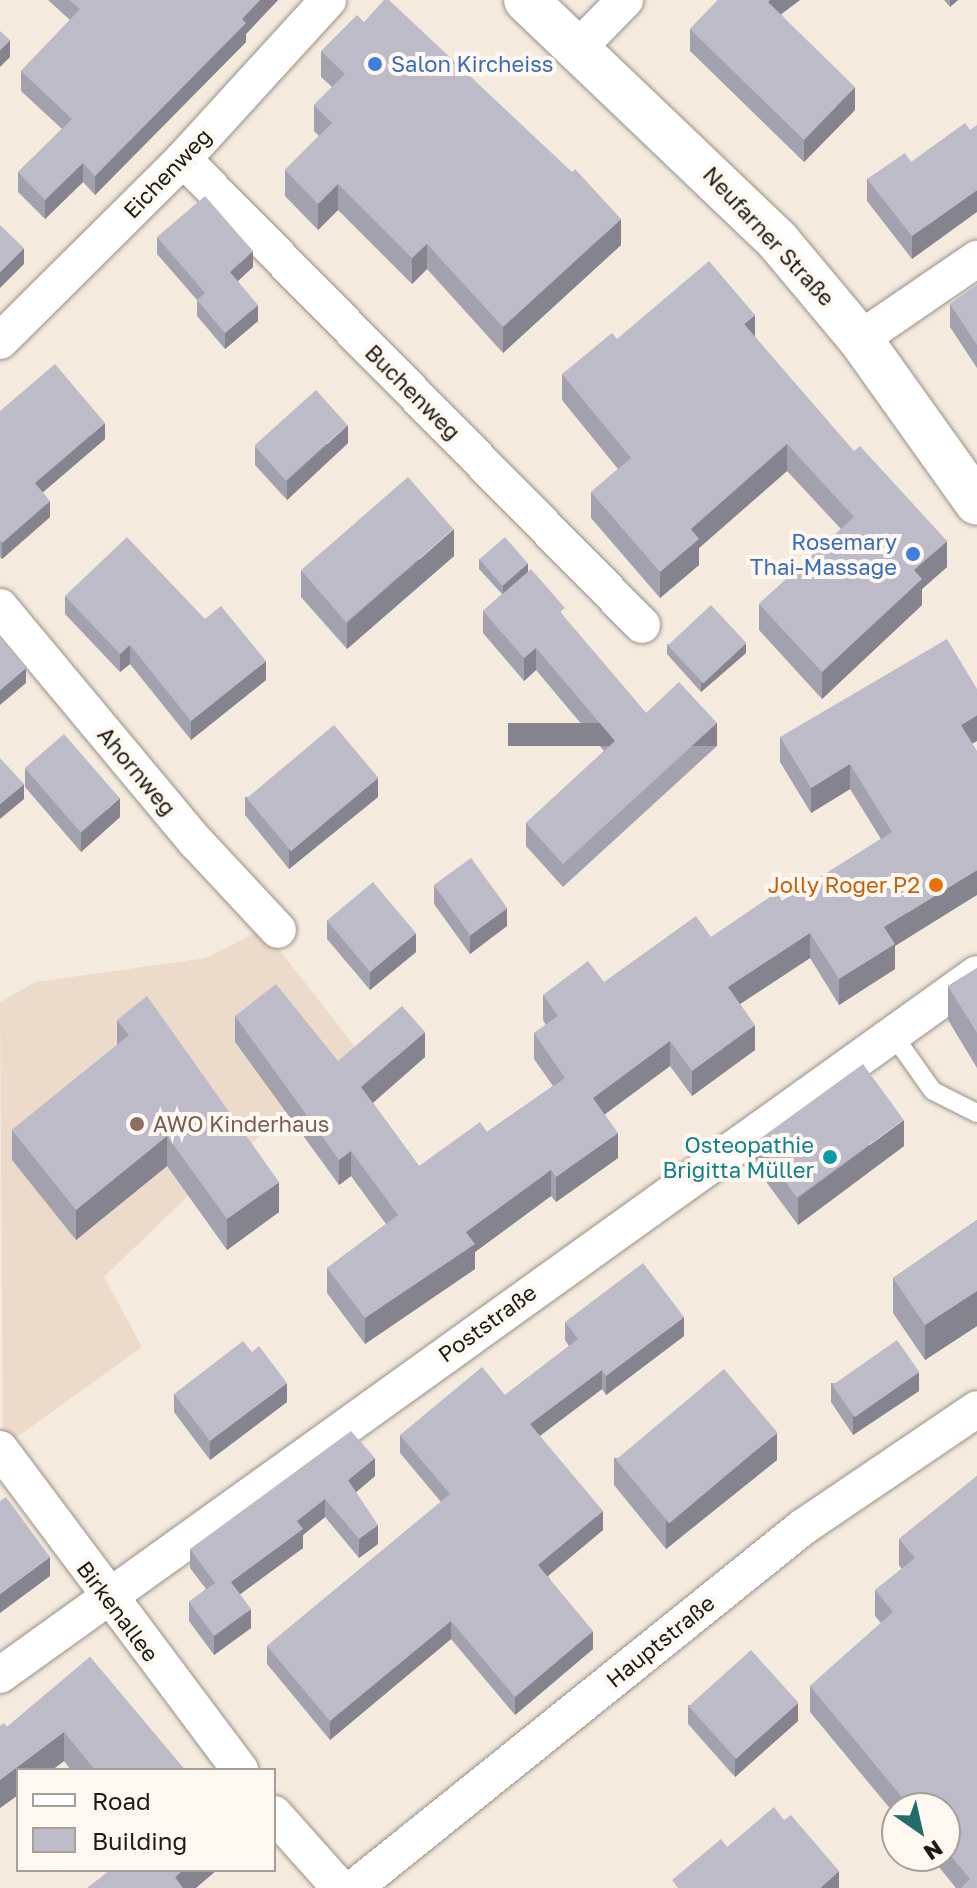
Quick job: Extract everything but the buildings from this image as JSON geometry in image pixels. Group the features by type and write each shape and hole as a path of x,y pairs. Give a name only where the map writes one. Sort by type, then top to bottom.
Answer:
{"street":[{"name":"Eichenweg","path":"0,341 183,159 328,0"},
{"name":"Neufarner Straße","path":"526,0 579,47 778,241 860,339 977,503"},
{"path":"579,47 625,0"},
{"name":"Buchenweg","path":"183,159 642,625"},
{"path":"860,339 977,259"},
{"name":"Ahornweg","path":"0,607 196,842 278,930"},
{"name":"Poststraße","path":"0,1675 891,1032 977,974"},
{"name":"Hauptstraße","path":"354,1888 803,1527 977,1409"},
{"name":"Birkenallee","path":"0,1449 107,1597 238,1768"},
{"path":"276,1816 340,1888"}],"lane":[{"path":"891,1032 933,1091 977,1113"}],"shaded area":[{"name":"AWO Kinderhaus","path":"263,929 360,1053 188,1196 104,1277 142,1347 3,1447 0,1002 36,982 206,958"}],"place":[{"name":"Salon Kircheiss","path":"375,64"},
{"name":"Rosemary Thai-Massage","path":"913,554"},
{"name":"Jolly Roger P2","path":"936,885"},
{"name":"AWO Kinderhaus","path":"137,1124"},
{"name":"Osteopathie Brigitta Müller","path":"830,1157"}]}
